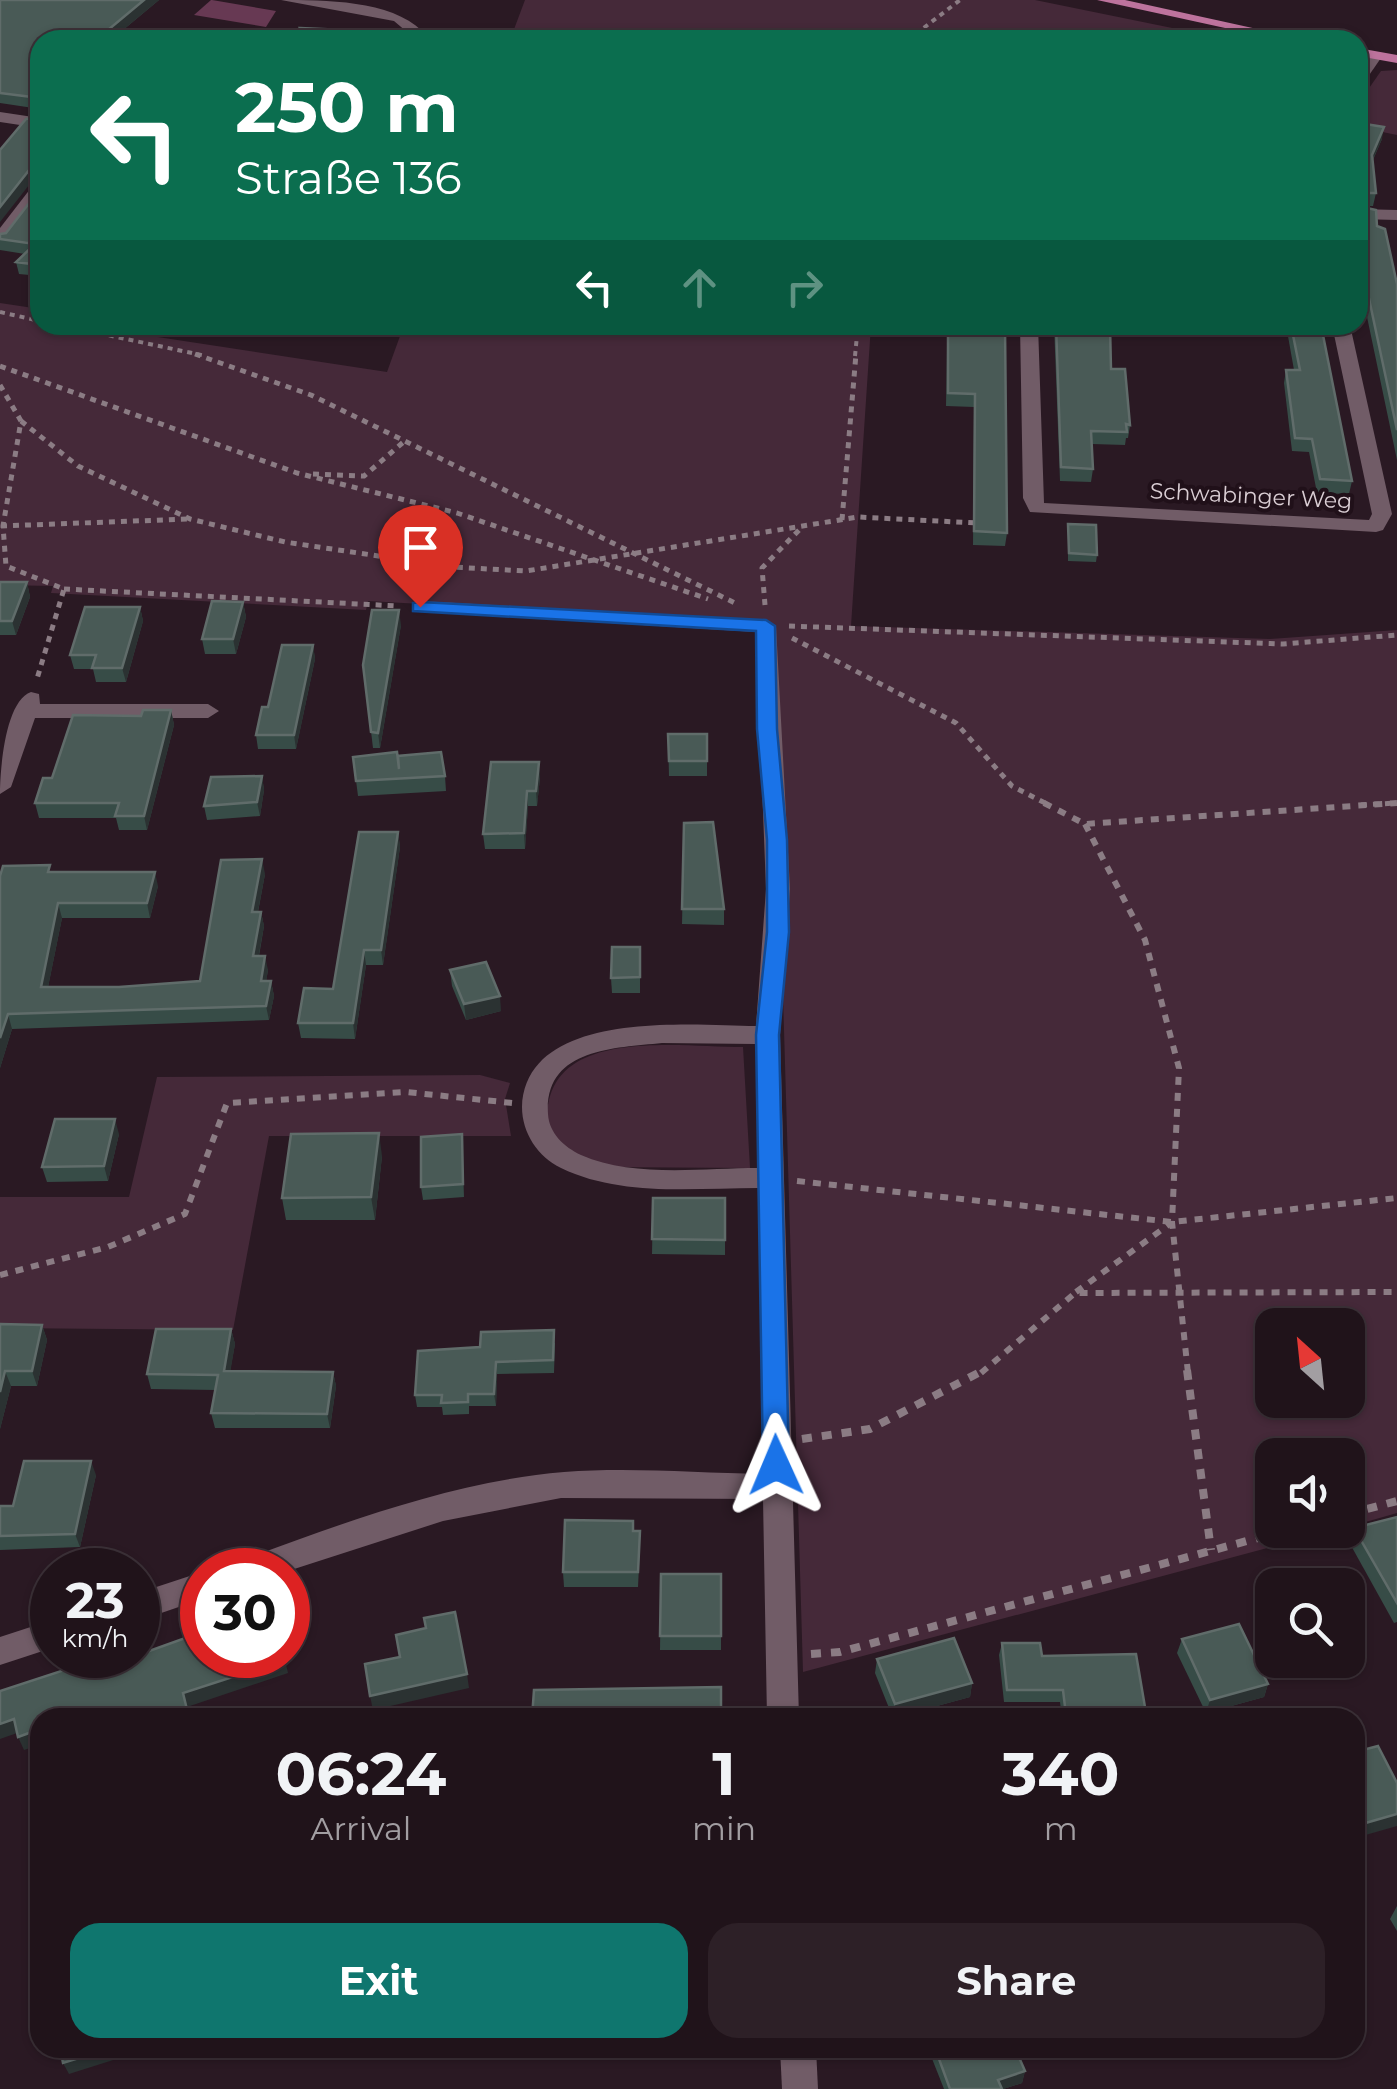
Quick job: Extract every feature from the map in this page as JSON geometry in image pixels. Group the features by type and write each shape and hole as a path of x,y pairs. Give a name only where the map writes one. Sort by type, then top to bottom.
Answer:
{"main road":[{"path":"1104,0 1252,30"},
{"path":"1368,54 1397,60"}],"street":[{"path":"288,0 398,17 409,30"},
{"path":"1368,67 1376,56"},
{"path":"0,117 30,122"},
{"path":"0,239 30,199"},
{"path":"1368,214 1397,215"},
{"path":"1029,335 1033,498 1037,508"},
{"name":"Schwabinger Weg","path":"1037,508 1376,526 1382,514 1343,335"},
{"path":"420,607 766,626 778,913 768,1035 783,1708"},
{"path":"0,787 29,703 208,711"},
{"path":"768,1035 606,1037 554,1061 537,1084 533,1108 538,1132 553,1150 575,1164 609,1174 770,1178"},
{"path":"310,1551 450,1506 520,1491 565,1485 776,1486"},
{"path":"0,1651 30,1641"},
{"path":"798,2058 800,2089"}],"path":[{"path":"921,30 960,0"},
{"path":"0,312 30,319"},
{"path":"842,520 857,335"},
{"path":"0,366 297,473 457,512 588,561 726,605 766,626 1283,644 1397,635"},
{"path":"0,384 21,421 78,466 190,520 285,542 452,567 526,570 842,520 1016,524 1037,508"},
{"path":"21,421 1,526 6,566 64,589 420,607"},
{"path":"297,473 364,476 407,439"},
{"path":"1,526 190,520"},
{"path":"766,626 762,568 802,528"},
{"path":"29,703 64,589"},
{"path":"1085,824 1145,940 1179,1068 1172,1222 1176,1292 1212,1550"},
{"path":"0,1274 108,1247 185,1214 226,1104 352,1092 464,1092 533,1108"},
{"path":"770,1178 1172,1222 1397,1198"},
{"path":"776,1444 870,1429 977,1376 1075,1293 1172,1222"},
{"path":"1075,1293 1397,1292"},
{"path":"1365,1510 1397,1502"},
{"path":"780,1656 840,1652 1255,1539"}],"shaded area":[{"path":"211,0 276,11 266,27 194,15"},
{"path":"525,0 1035,0 1182,30 514,30"},
{"path":"1397,70 1397,135 1368,129 1368,90 1381,71"},
{"path":"0,303 30,308 30,335 145,335 387,372 400,335 870,335 851,626 1270,639 1397,630 1397,1513 1365,1522 1365,1438 1255,1438 1255,1548 1268,1548 803,1672 772,624 368,601 366,610 51,593 53,586 0,585"},
{"path":"647,1045 743,1047 750,1168 598,1167 569,1156 548,1132 550,1097 563,1073 586,1058"},
{"path":"480,1075 510,1083 505,1099 511,1136 269,1136 233,1330 0,1328 0,1197 129,1197 157,1077"}],"building":[{"path":"0,0 144,0 108,30 30,30 30,97 0,93"},
{"path":"30,118 30,169 0,207 0,150"},
{"path":"1368,124 1384,127 1372,155 1376,193 1368,193"},
{"path":"30,202 30,243 0,239 0,234 6,233"},
{"path":"1368,208 1376,210 1377,226 1385,229 1397,284 1397,430 1368,294"},
{"path":"30,249 30,264 16,262"},
{"path":"948,335 1005,335 1007,533 974,531 975,394 948,393"},
{"path":"1056,335 1110,335 1111,369 1125,369 1130,425 1126,424 1127,432 1091,431 1093,469 1061,467"},
{"path":"1293,335 1323,335 1352,481 1320,479 1312,439 1295,438 1286,370 1300,370"},
{"path":"1068,524 1096,525 1097,555 1069,553"},
{"path":"0,582 27,582 12,621 0,621"},
{"path":"212,601 243,602 233,639 202,639"},
{"path":"85,607 140,607 122,668 92,668 96,655 70,655"},
{"path":"372,610 399,610 378,733 371,732 363,665"},
{"path":"282,645 313,645 294,735 256,735 262,707 268,707"},
{"path":"143,710 171,710 144,816 115,816 119,803 35,803 43,778 52,778 73,715 141,716"},
{"path":"668,734 707,734 707,761 669,761"},
{"path":"397,752 399,769 398,756 441,752 445,776 356,781 353,757"},
{"path":"491,762 539,762 536,791 527,791 524,833 483,834"},
{"path":"262,776 257,802 204,806 211,777"},
{"path":"713,822 724,909 682,909 684,823"},
{"path":"359,832 398,832 381,950 364,950 353,1023 298,1023 304,988 333,989"},
{"path":"262,859 252,912 261,912 253,956 265,956 261,981 271,981 266,1006 8,1014 0,1038 3,866 50,865 48,872 155,872 147,903 58,903 41,987 119,987 200,981 221,860"},
{"path":"612,947 640,947 640,977 611,978"},
{"path":"486,962 500,996 464,1004 450,970"},
{"path":"55,1119 115,1119 104,1166 42,1167"},
{"path":"379,1133 371,1197 282,1198 291,1134"},
{"path":"462,1134 463,1184 421,1187 421,1137"},
{"path":"653,1198 725,1198 725,1240 652,1239"},
{"path":"0,1324 42,1325 32,1371 5,1371 0,1392"},
{"path":"156,1329 231,1329 224,1371 333,1372 327,1414 211,1413 218,1375 147,1374"},
{"path":"554,1330 553,1360 496,1362 494,1394 468,1394 468,1402 441,1403 442,1395 415,1395 418,1351 480,1347 481,1332"},
{"path":"24,1461 91,1461 75,1534 0,1536 0,1506 13,1506"},
{"path":"1397,1517 1397,1603 1365,1547 1365,1525"},
{"path":"565,1520 633,1521 633,1531 640,1531 638,1572 563,1572"},
{"path":"661,1574 721,1574 721,1636 660,1636"},
{"path":"455,1612 467,1674 370,1696 365,1664 400,1657 396,1635 426,1628 424,1618"},
{"path":"1239,1624 1255,1657 1255,1678 1265,1678 1268,1684 1210,1700 1182,1639"},
{"path":"954,1638 972,1683 895,1704 877,1659"},
{"path":"180,1640 180,1678 229,1678 183,1693 187,1708 30,1708 30,1733 18,1737 14,1719 0,1724 0,1691 40,1678 160,1678 160,1647"},
{"path":"1002,1643 1040,1643 1042,1656 1136,1654 1145,1708 1065,1708 1063,1690 1007,1690"},
{"path":"721,1687 721,1708 533,1708 534,1690"},
{"path":"1378,1746 1397,1783 1397,1814 1365,1823 1365,1749"},
{"path":"939,2058 1019,2058 1025,2071 998,2080 1002,2089 950,2089"}],"route":[{"path":"420,607 766,626 767,729 777,840 778,932 768,1035 776,1465"}]}
